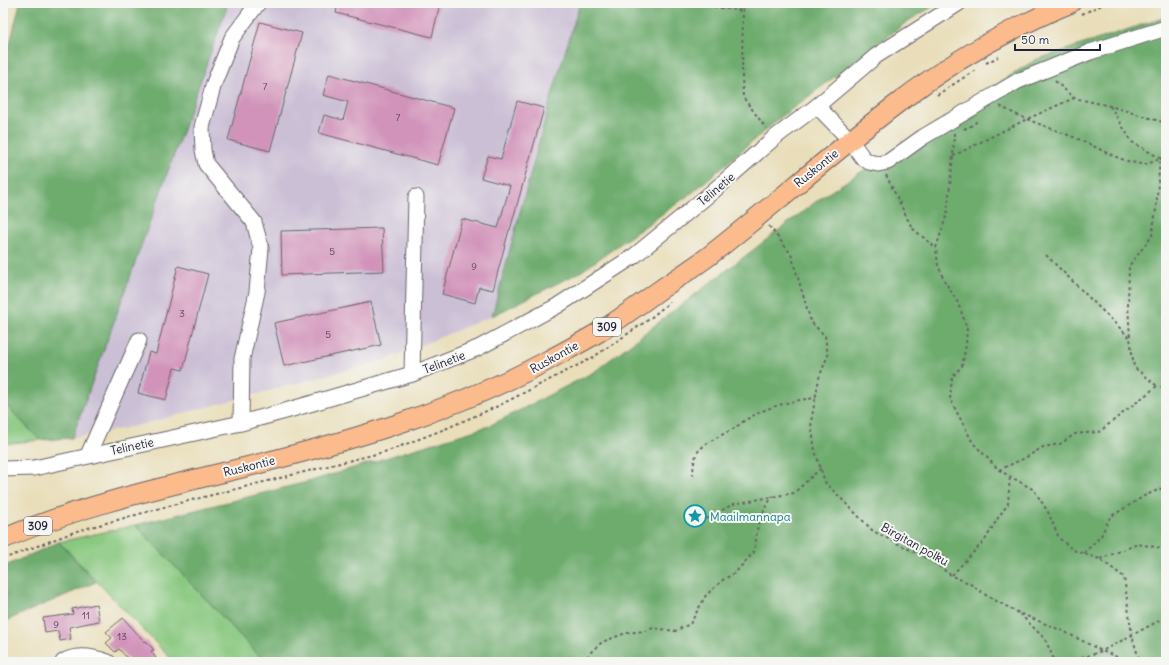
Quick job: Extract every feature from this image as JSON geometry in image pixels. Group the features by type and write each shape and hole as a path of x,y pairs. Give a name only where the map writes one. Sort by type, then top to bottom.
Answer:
{"main road":[{"name":"Ruskontie","path":"3,539 74,512 172,484 256,464 330,444 396,424 459,402 503,384 604,329 701,262 905,97 978,49 1026,23 1073,10"}],"street":[{"path":"241,422 242,360 257,292 261,248 254,222 206,164 203,150 202,127 214,83 232,38 258,3"},
{"name":"Telinetie","path":"3,469 34,468 282,412 412,374 478,348 557,306 634,256 711,193 774,138 817,106 876,56 959,3"},
{"path":"817,106 850,140 863,158 869,162 878,164 888,162 923,136 1018,81 1090,52 1166,28"},
{"path":"412,374 416,197"},
{"path":"88,456 139,340"},
{"path":"63,662 68,658 81,656 96,657 108,662"}],"path":[{"path":"703,3 707,6 743,11"},
{"path":"743,3 742,77 744,96 774,138"},
{"path":"1073,10 1106,3"},
{"path":"932,98 981,66 1001,55"},
{"path":"1044,71 1074,98 1110,106 1166,123"},
{"path":"953,156 1027,119 1074,98"},
{"path":"987,99 1014,114 1082,141 1117,158 1144,164 1160,158 1166,158"},
{"path":"1110,106 1132,142 1160,158 1166,164"},
{"path":"954,133 947,214 936,248 938,266 944,280 958,303 967,328 966,345 962,366 952,377 950,399 973,443 999,470 1034,490 1048,512 1059,538 1073,550 1100,559 1124,577 1132,636 1140,662"},
{"path":"1160,158 1156,209 1152,236 1129,266 1128,304 1130,338 1134,367 1157,386 1166,389"},
{"path":"888,162 886,176 912,228 936,248"},
{"name":"Birgitan polku","path":"768,225 791,254 811,322 825,336 828,355 820,378 811,422 815,451 825,482 873,531 932,561 952,576 969,583 987,596 1019,613 1063,631 1102,651 1130,662"},
{"path":"1046,255 1130,338"},
{"path":"3,559 77,530 395,448 445,429 498,406 592,358 648,320 672,301"},
{"path":"999,470 1025,458 1043,447 1060,444 1075,434 1099,432 1157,386"},
{"path":"693,476 694,465 699,450 716,437 733,429 749,418 775,406 796,400 815,398"},
{"path":"701,522 733,504 794,493 820,468"},
{"path":"952,576 985,540 1008,504 1010,476"},
{"path":"1084,553 1101,536 1110,517 1146,495 1163,488 1166,484"},
{"path":"583,662 602,642 626,633 645,631 653,628 675,630 690,624 706,595 724,579 735,573 754,552 758,524 766,506 773,496"},
{"path":"1100,559 1138,544 1166,549"},
{"path":"1019,613 1045,639 1055,662"},
{"path":"1070,662 1102,651 1166,617"}],"shaded area":[{"path":"227,3 584,3 549,105 492,316 385,360 136,426 72,438 226,10"}],"green space":[{"path":"20,3 227,3 226,10 72,438 40,440 3,402 3,72"},
{"path":"580,3 939,3 908,21 776,121 693,192 582,271 492,316 549,105"},
{"path":"1166,17 1166,662 265,662 136,525 311,481 489,426 594,372 822,197 1035,60"},
{"path":"3,402 40,440 3,444"},
{"path":"136,525 265,662 174,662 59,542"},
{"path":"59,542 96,582 3,622 3,567"}],"building":[{"path":"338,3 440,3 432,37 336,13"},
{"path":"260,22 302,33 270,151 228,140"},
{"path":"329,74 454,108 438,165 319,133 324,115 343,120 348,102 323,95"},
{"path":"517,101 544,108 493,290 479,287 475,303 442,294 462,219 498,228 510,186 481,178 488,156 501,159"},
{"path":"382,228 384,271 282,275 281,231"},
{"path":"178,266 208,274 183,370 174,368 166,400 138,393 149,352 156,354"},
{"path":"371,302 381,345 284,366 274,323"},
{"path":"96,604 99,621 69,627 71,639 60,641 58,631 45,633 43,618 73,614 72,609"},
{"path":"123,618 154,650 151,651 156,658 151,662 131,662 119,649 115,652 106,643 112,638 106,632"}],"place":[{"name":"Maailmannapa","path":"695,516"}]}
